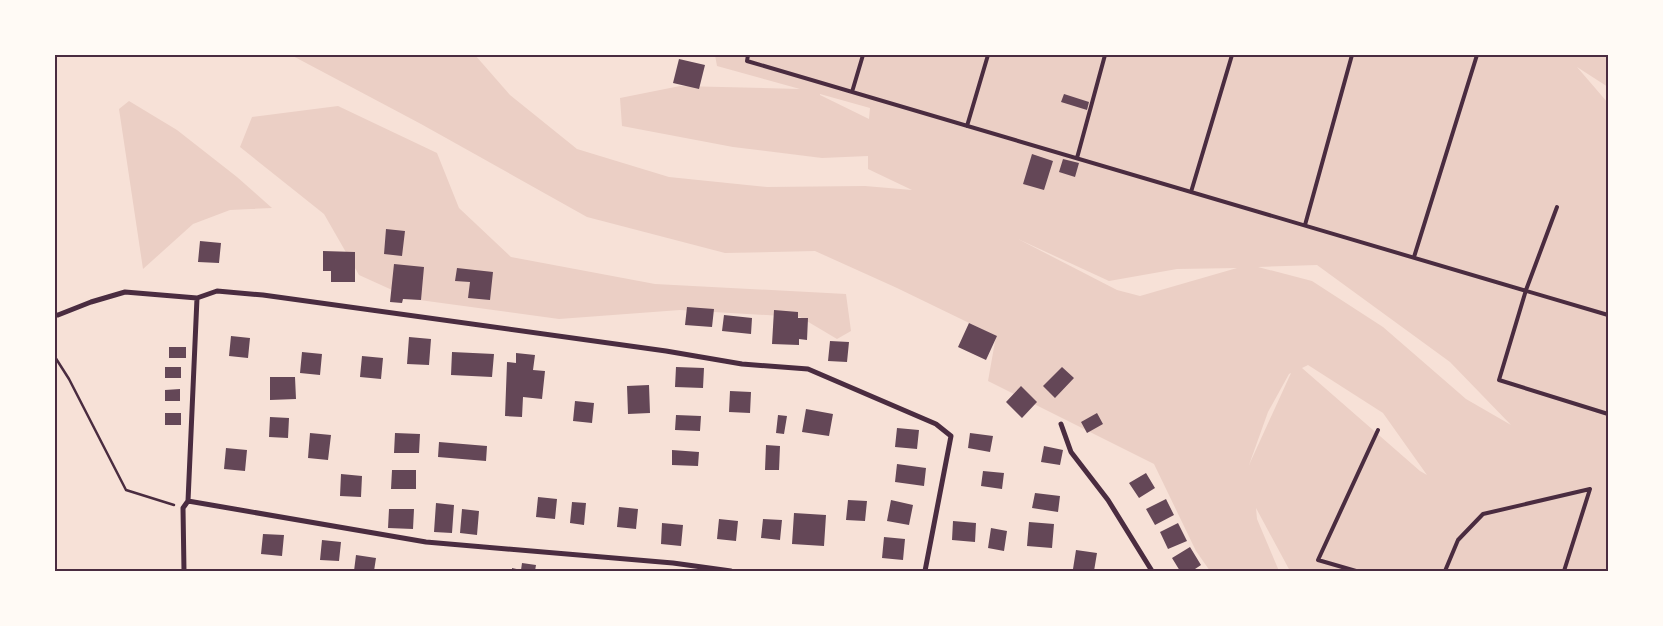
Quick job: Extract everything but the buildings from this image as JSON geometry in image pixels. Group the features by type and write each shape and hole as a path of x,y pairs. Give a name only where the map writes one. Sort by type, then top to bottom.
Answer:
{"street":[{"path":"55,315 125,292 197,298 217,291 263,295 666,351 742,364 808,369 936,424 951,436 925,571"},
{"path":"184,571 183,508 188,501 197,298"},
{"path":"1061,424 1071,452 1108,500 1152,571"},
{"path":"188,501 426,542 673,563 730,571"}],"lane":[{"path":"748,55 747,61 1608,315"},
{"path":"852,92 863,55"},
{"path":"967,126 988,55"},
{"path":"1076,158 1104,55"},
{"path":"1191,192 1232,55"},
{"path":"1305,225 1352,55"},
{"path":"1414,258 1477,55"},
{"path":"1557,207 1526,290 1499,380 1608,414"},
{"path":"1356,571 1318,560 1378,430"},
{"path":"1445,571 1458,540 1483,514 1590,489 1564,571"}],"path":[{"path":"55,357 69,379 126,490 183,508"}],"shaded area":[{"path":"291,55 475,55 510,95 577,149 669,177 767,187 865,186 912,190 868,169 868,156 822,158 733,147 622,126 620,98 680,86 800,89 717,66 715,55 1608,55 1608,87 1577,67 1608,103 1608,571 1290,571 1256,508 1257,519 1279,571 1210,571 1196,551 1154,464 988,381 996,336 815,251 725,253 587,217 421,124","holes":["820,95 870,108 869,119","1018,239 1109,281 1177,269 1237,268 1140,296 1117,290","1317,265 1450,362 1511,425 1466,399 1383,327 1312,281 1258,267","1308,365 1383,413 1427,475 1420,471 1302,368","1291,373 1249,465 1268,412"]},
{"path":"129,101 177,130 237,177 272,208 230,210 193,224 143,269 119,109"},
{"path":"338,106 437,153 459,208 511,257 655,284 846,294 851,331 837,339 800,317 680,310 559,319 412,299 359,275 324,214 240,147 252,117"}]}
